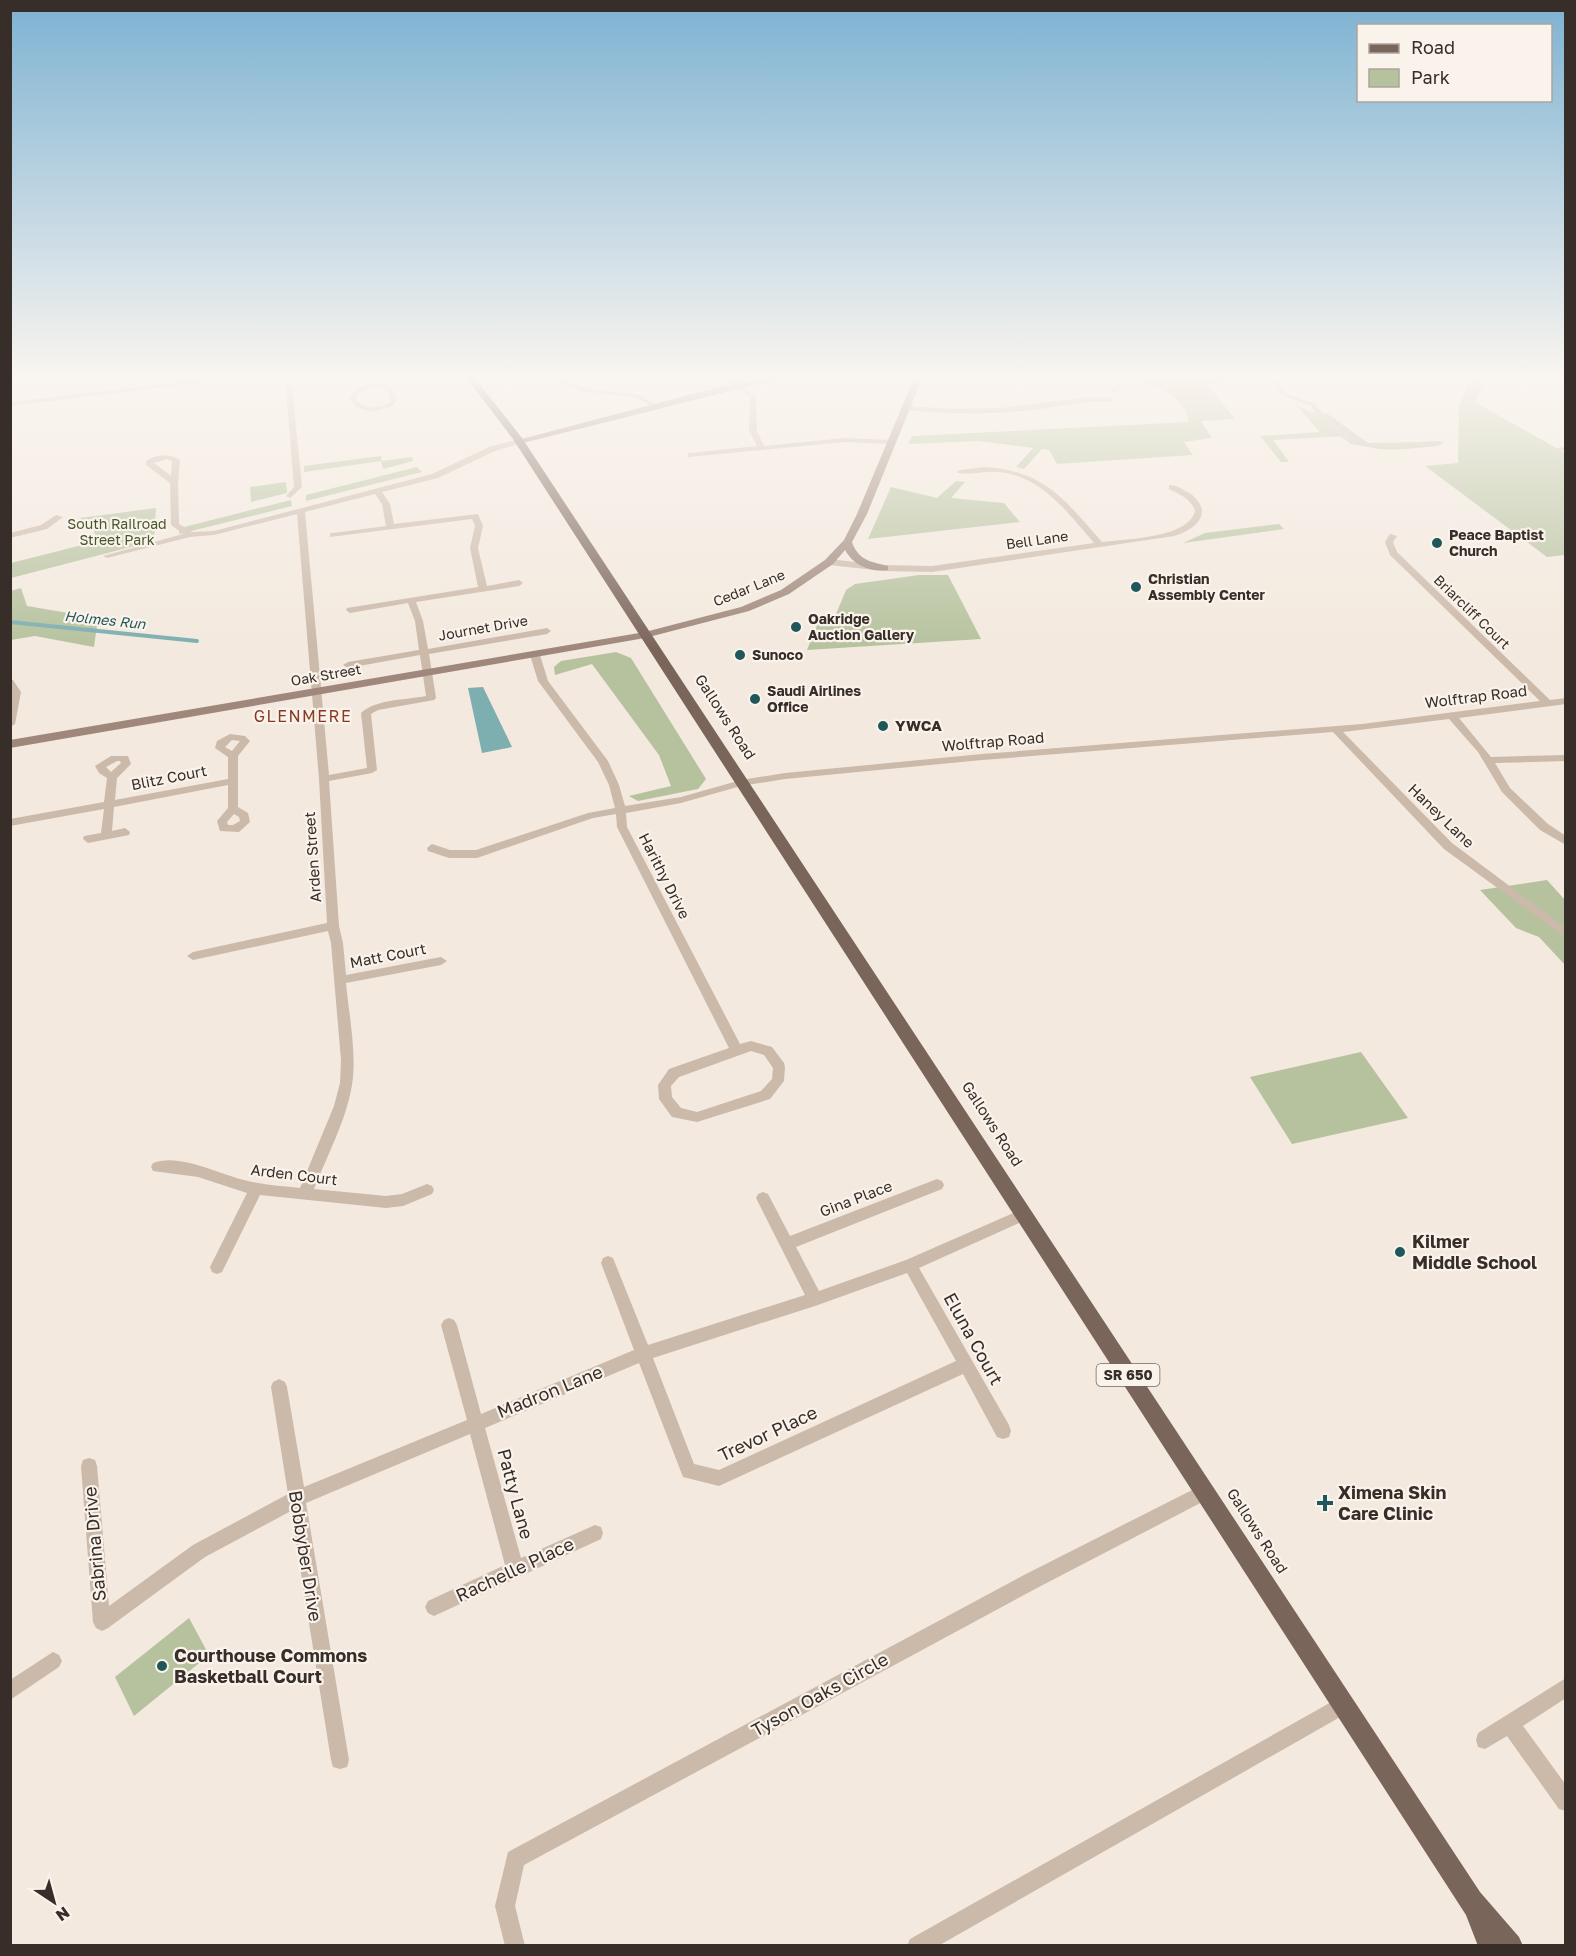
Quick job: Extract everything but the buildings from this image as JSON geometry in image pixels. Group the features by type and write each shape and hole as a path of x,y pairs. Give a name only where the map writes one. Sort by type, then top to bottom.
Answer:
{"main road":[{"name":"Gallows Road","path":"536,467 741,783 935,1075 1023,1215 1471,1901 1510,1946"},
{"name":"Gallows Road","path":"1471,1901 1492,1946"}],"street":[{"path":"290,496 298,487 296,467"},
{"path":"107,556 190,535 213,533 377,491 441,473 453,467"},
{"name":"Cedar Lane","path":"645,635 718,618 756,604 804,581 829,562 847,542 881,467"},
{"path":"960,472 978,469 1002,471 1041,483 1054,493 1100,545"},
{"path":"174,482 175,525 190,535"},
{"name":"Bell Lane","path":"829,562 884,568 932,569 1164,536 1191,526 1199,516 1198,504 1188,495 1172,487"},
{"path":"377,491 386,504 390,527"},
{"name":"Arden Street","path":"301,510 324,779 333,926 338,943 347,1060 346,1083 341,1106 304,1193"},
{"path":"333,535 475,516 479,526 474,548 483,589"},
{"path":"10,536 44,527 59,517"},
{"name":"Briarcliff Court","path":"1393,536 1389,542 1393,553 1547,703"},
{"path":"847,542 849,552 856,560 884,568"},
{"path":"350,610 519,583"},
{"name":"Journet Drive","path":"324,779 372,770 366,713 375,708 430,698 419,621 411,600"},
{"name":"Journet Drive","path":"348,665 547,631"},
{"name":"Oak Street","path":"10,744 645,635"},
{"name":"Harithy Drive","path":"535,655 543,681 603,761 620,809 622,827 737,1050"},
{"path":"10,682 16,692 10,724"},
{"name":"Wolftrap Road","path":"432,848 449,854 477,854 572,820 620,809 681,800 741,783 785,776 982,757 1335,729 1566,701"},
{"path":"1452,716 1489,760 1506,790 1544,827 1566,841"},
{"name":"Haney Lane","path":"1335,729 1448,846 1566,934"},
{"path":"233,756 233,809"},
{"path":"1489,760 1566,759"},
{"name":"Blitz Court","path":"106,836 112,777"},
{"name":"Blitz Court","path":"10,823 233,781"},
{"path":"87,839 125,832"},
{"path":"192,956 333,926"},
{"name":"Matt Court","path":"341,980 441,961"},
{"path":"751,1046 768,1051 778,1067 778,1082 765,1095 697,1117 677,1113 666,1099 664,1085 674,1073 737,1050 751,1046"},
{"name":"Arden Court","path":"158,1167 196,1169 232,1183 256,1188 386,1202 403,1200 427,1190"},
{"name":"Gina Place","path":"787,1244 937,1185"},
{"path":"217,1267 256,1188"},
{"path":"763,1198 815,1299"},
{"name":"Madron Lane","path":"102,1622 199,1551 296,1499 642,1354 815,1299 910,1265 1023,1215"},
{"name":"Trevor Place","path":"608,1263 689,1471 719,1478 965,1365"},
{"name":"Eluna Court","path":"910,1265 1003,1431"},
{"name":"Patty Lane","path":"450,1325 515,1569"},
{"name":"Bobbyber Drive","path":"279,1387 340,1760"},
{"name":"Sabrina Drive","path":"89,1466 102,1622"},
{"name":"Tyson Oaks Circle","path":"514,1946 505,1906 515,1859 663,1782 1077,1556 1204,1492"},
{"name":"Rachelle Place","path":"434,1607 595,1533"},
{"path":"10,1691 53,1661"},
{"path":"1485,1740 1566,1687"},
{"path":"916,1946 1342,1705"},
{"path":"1510,1724 1566,1802"}],"green space":[{"path":"304,467 337,467 304,472"},
{"path":"416,467 422,472 306,501 306,495"},
{"path":"1427,467 1565,467 1565,555 1547,557"},
{"path":"956,481 965,482 951,498 1004,503 1020,522 868,539 891,487 937,498"},
{"path":"286,482 287,493 251,502 250,487"},
{"name":"South Railroad Street Park","path":"291,500 292,506 179,534 180,528"},
{"name":"South Railroad Street Park","path":"156,508 154,541 11,578 11,563 98,541 91,525 76,523 80,518"},
{"path":"1279,524 1284,529 1183,543 1205,533"},
{"path":"919,575 948,575 981,639 807,650 820,618 834,619 846,590 855,584"},
{"path":"21,588 27,606 98,618 94,647 35,636 11,640 11,591"},
{"path":"616,652 631,658 706,779 698,789 638,801 629,796 671,786 659,755 592,664 555,675 554,667 561,661"},
{"path":"1547,880 1565,900 1565,965 1539,937 1516,928 1480,890"},
{"path":"1361,1052 1408,1118 1292,1144 1250,1077"},
{"name":"Courthouse Commons Basketball Court","path":"189,1618 209,1655 134,1716 115,1677"}],"water":[{"path":"483,687 512,747 482,753 468,688"}],"waterway":[{"name":"Holmes Run","path":"10,622 197,641"}],"place":[{"name":"Peace Baptist Church","path":"1437,543"},
{"name":"Christian Assembly Center","path":"1136,587"},
{"name":"Oakridge Auction Gallery","path":"796,627"},
{"name":"Sunoco","path":"740,655"},
{"name":"Saudi Airlines Office","path":"755,699"},
{"name":"YWCA","path":"883,726"},
{"name":"Kilmer Middle School","path":"1400,1252"},
{"name":"Ximena Skin Care Clinic","path":"1325,1503"},
{"name":"Courthouse Commons Basketball Court","path":"162,1666"}],"district":[{"name":"GLENMERE","path":"303,716"}]}
